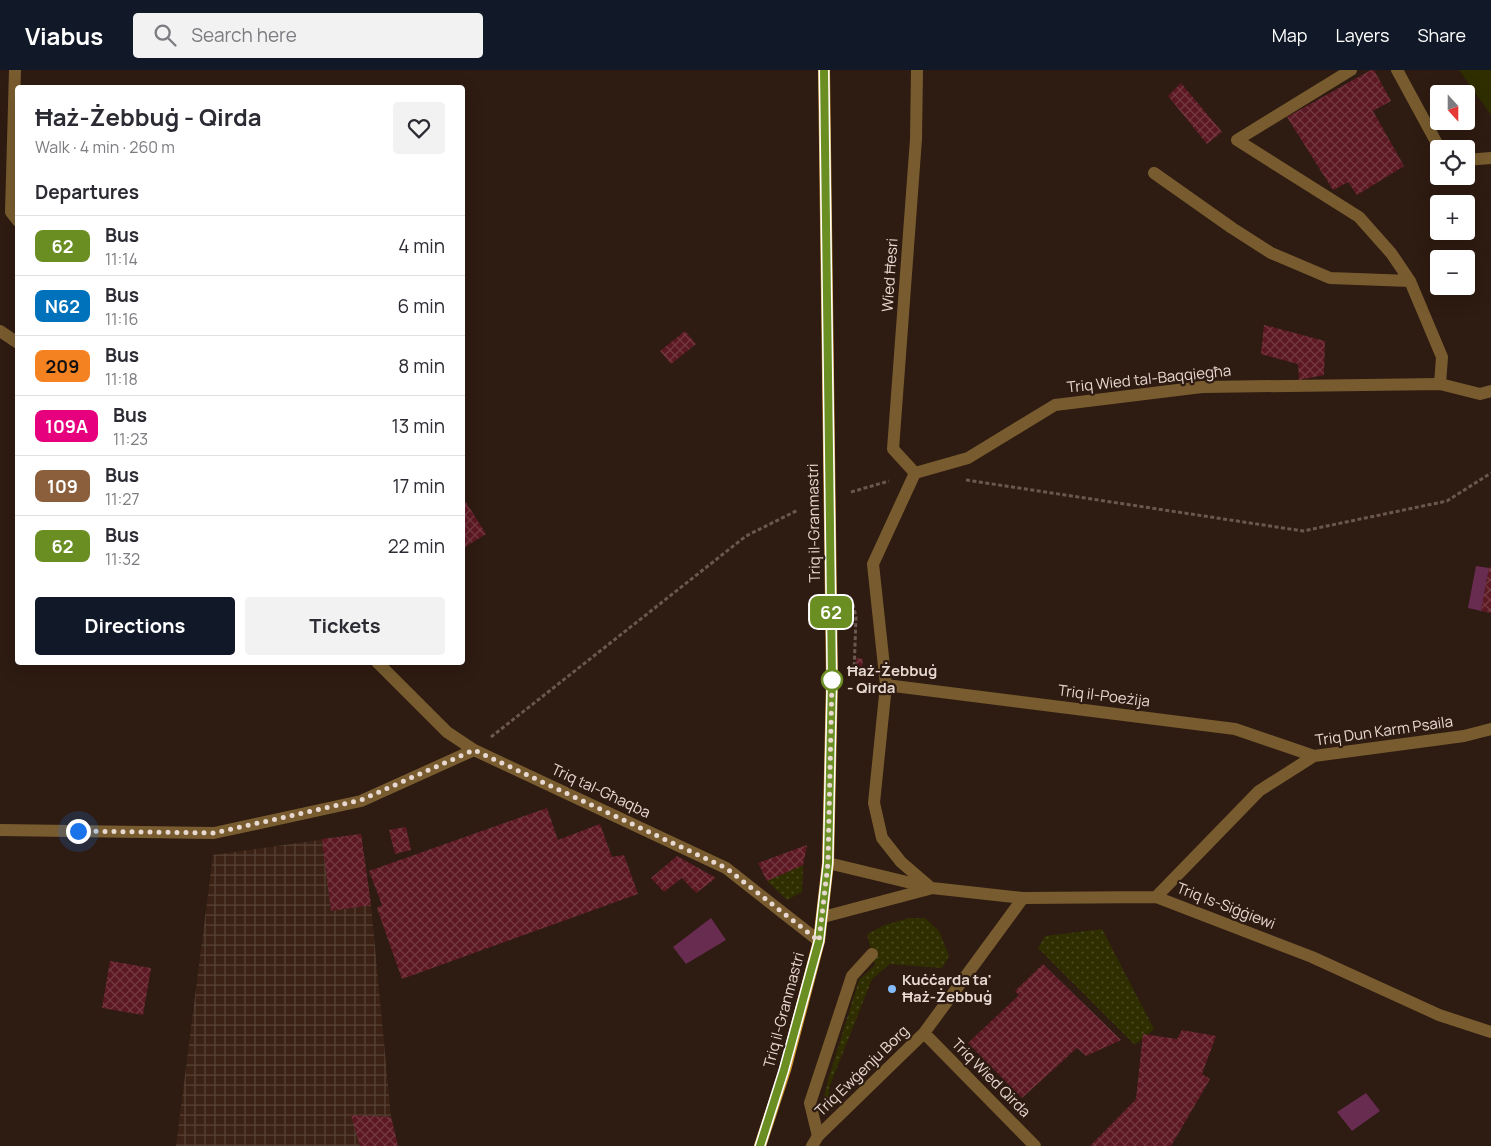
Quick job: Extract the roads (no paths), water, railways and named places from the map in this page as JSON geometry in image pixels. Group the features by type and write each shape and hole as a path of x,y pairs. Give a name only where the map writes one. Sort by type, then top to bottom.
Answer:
{"main road":[{"name":"Triq il-Granmastri","path":"760,1146 784,1070 819,941 828,863 832,680 824,70"}],"street":[{"path":"15,70 11,212 15,217"},
{"name":"Wied Ħesri","path":"915,473 893,449 916,140 917,70"},
{"path":"1351,70 1237,140 1359,217 1391,253 1410,281 1442,357 1440,384"},
{"path":"1397,70 1435,140"},
{"path":"1475,159 1491,158"},
{"path":"1154,172 1232,228 1271,253 1330,278 1410,281"},
{"path":"0,331 15,341"},
{"name":"Triq Wied tal-Baqqiegħa","path":"915,473 968,458 1055,405 1202,387 1440,384 1480,394 1491,391"},
{"path":"915,473 873,564 886,685 874,803 882,838 901,862 932,888"},
{"name":"Triq tal-Għaqba","path":"380,665 447,732 474,750 726,868 819,941"},
{"name":"Triq il-Poeżija","path":"886,685 1236,729 1314,756"},
{"name":"Triq Dun Karm Psaila","path":"1156,897 1259,791 1314,756 1464,736 1491,729"},
{"path":"0,830 214,833 361,800 474,750"},
{"name":"Triq Is-Siġġiewi","path":"828,863 932,888 1023,898 1156,897 1312,957 1439,1015 1491,1032"},
{"name":"Triq Is-Siġġiewi","path":"823,917 932,888"},
{"name":"Triq Ewġenju Borg","path":"815,1141 924,1033 1023,898"},
{"path":"815,1141 810,1103 852,976 872,954"},
{"name":"Triq Wied Qirda","path":"924,1033 1035,1146"}],"place":[{"name":"Ħaż-Żebbuġ - Qirda","path":"832,680"},
{"name":"Kuċċarda ta' Ħaż-Żebbuġ","path":"892,989"}]}
